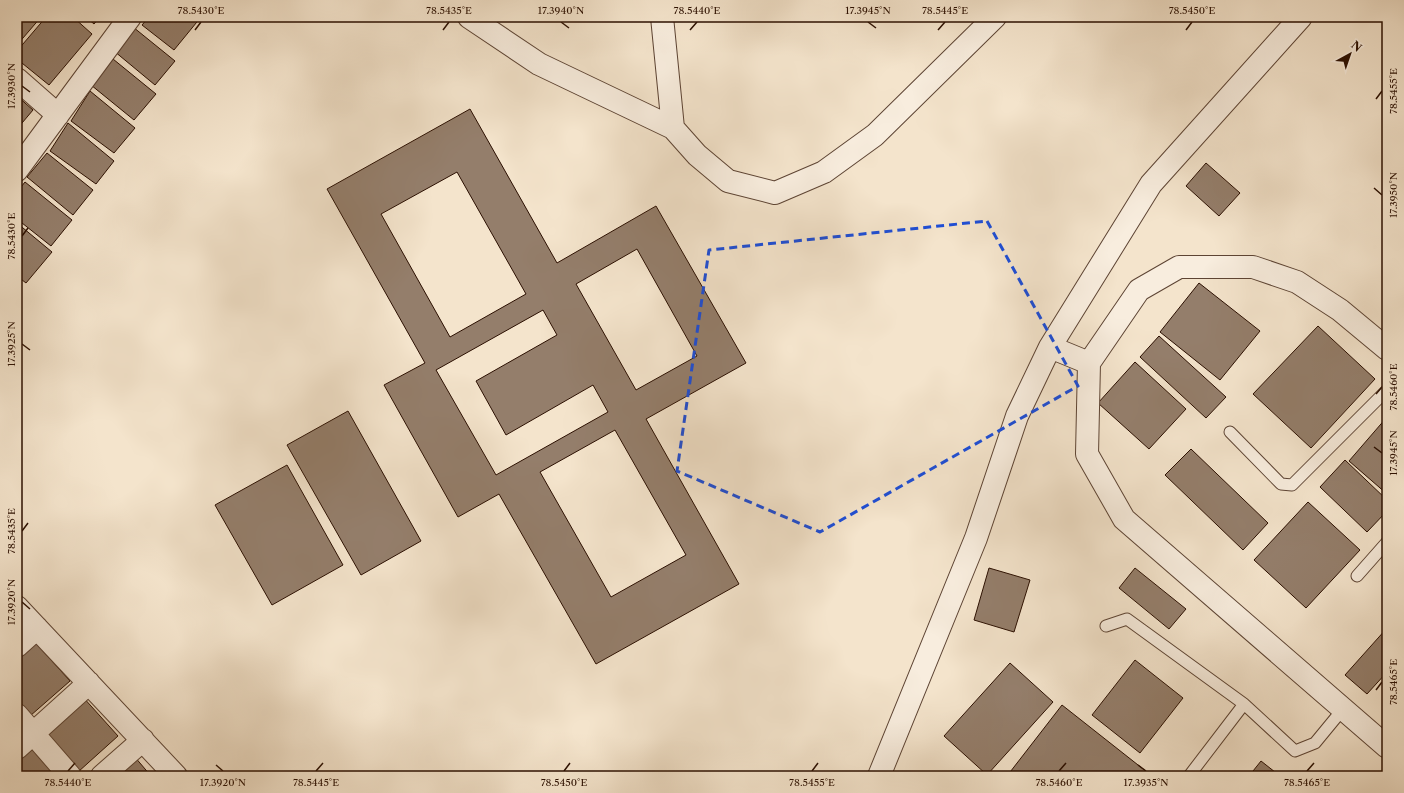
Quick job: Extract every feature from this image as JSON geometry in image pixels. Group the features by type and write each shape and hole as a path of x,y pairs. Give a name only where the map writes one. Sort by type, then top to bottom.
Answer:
{"street":[{"path":"17,170 130,17"},
{"path":"469,17 538,64 673,128 697,155 728,181 776,193 824,172 875,135 995,17"},
{"path":"662,17 673,128"},
{"path":"879,776 976,538 1017,416 1050,347 1151,184 1301,17"},
{"path":"17,79 58,115"},
{"path":"1387,349 1340,310 1297,282 1253,267 1179,266 1139,290 1089,363 1088,454 1124,519 1387,747"},
{"path":"1050,347 1089,363"},
{"path":"17,607 176,776"},
{"path":"17,646 37,628"},
{"path":"17,748 89,683"},
{"path":"17,715 70,776"},
{"path":"102,776 142,740"}],"lane":[{"path":"1230,432 1281,484 1292,484 1387,390"},
{"path":"1357,576 1387,542"},
{"path":"1106,626 1127,620 1244,704 1295,751 1315,743 1343,708"},
{"path":"1189,776 1244,704"}],"highlighted area":[{"path":"987,221 1078,386 820,532 677,471 709,250"}],"building":[{"path":"17,17 41,17 17,45"},
{"path":"46,17 73,17 92,34 49,85 17,59 17,51"},
{"path":"86,17 100,17 94,24"},
{"path":"149,17 201,17 174,50 142,25"},
{"path":"133,27 175,61 155,85 114,51"},
{"path":"113,59 156,94 134,120 91,85"},
{"path":"90,91 135,128 114,153 71,121"},
{"path":"17,96 33,110 17,129"},
{"path":"470,109 557,263 656,206 746,363 646,419 739,584 596,664 499,494 458,517 384,385 425,363 327,189","holes":["457,172 526,294 450,337 381,214","637,249 697,356 636,390 576,284","543,310 557,335 476,381 506,435 593,385 608,412 496,475 436,370","615,430 686,555 611,597 540,472"]},
{"path":"68,123 114,161 96,184 50,151"},
{"path":"47,153 93,190 73,215 27,177"},
{"path":"1206,163 1240,193 1219,216 1186,186"},
{"path":"25,182 72,220 51,246 17,219 17,192"},
{"path":"17,223 52,252 26,283 17,276"},
{"path":"1199,283 1260,331 1220,380 1160,332"},
{"path":"1318,326 1375,379 1311,448 1253,394"},
{"path":"1159,336 1226,397 1206,418 1140,357"},
{"path":"1135,362 1186,409 1149,449 1098,403"},
{"path":"348,411 421,541 361,575 287,445"},
{"path":"1387,417 1387,494 1349,461"},
{"path":"1191,449 1268,523 1243,550 1165,475"},
{"path":"1345,460 1387,500 1387,511 1367,532 1320,487"},
{"path":"287,465 343,565 272,605 215,505"},
{"path":"1308,502 1360,550 1306,608 1254,560"},
{"path":"989,568 1030,580 1014,632 974,620"},
{"path":"1135,568 1186,609 1169,629 1119,588"},
{"path":"1387,628 1387,672 1367,694 1345,675"},
{"path":"34,641 70,681 30,716 17,702 17,656"},
{"path":"1135,660 1183,698 1140,753 1092,715"},
{"path":"1010,663 1053,702 987,775 944,736"},
{"path":"82,696 118,736 78,772 42,732"},
{"path":"1062,705 1152,776 1007,776"},
{"path":"31,745 59,776 17,776 17,757"},
{"path":"134,756 151,776 112,776"},
{"path":"1261,761 1280,776 1249,776"}]}
